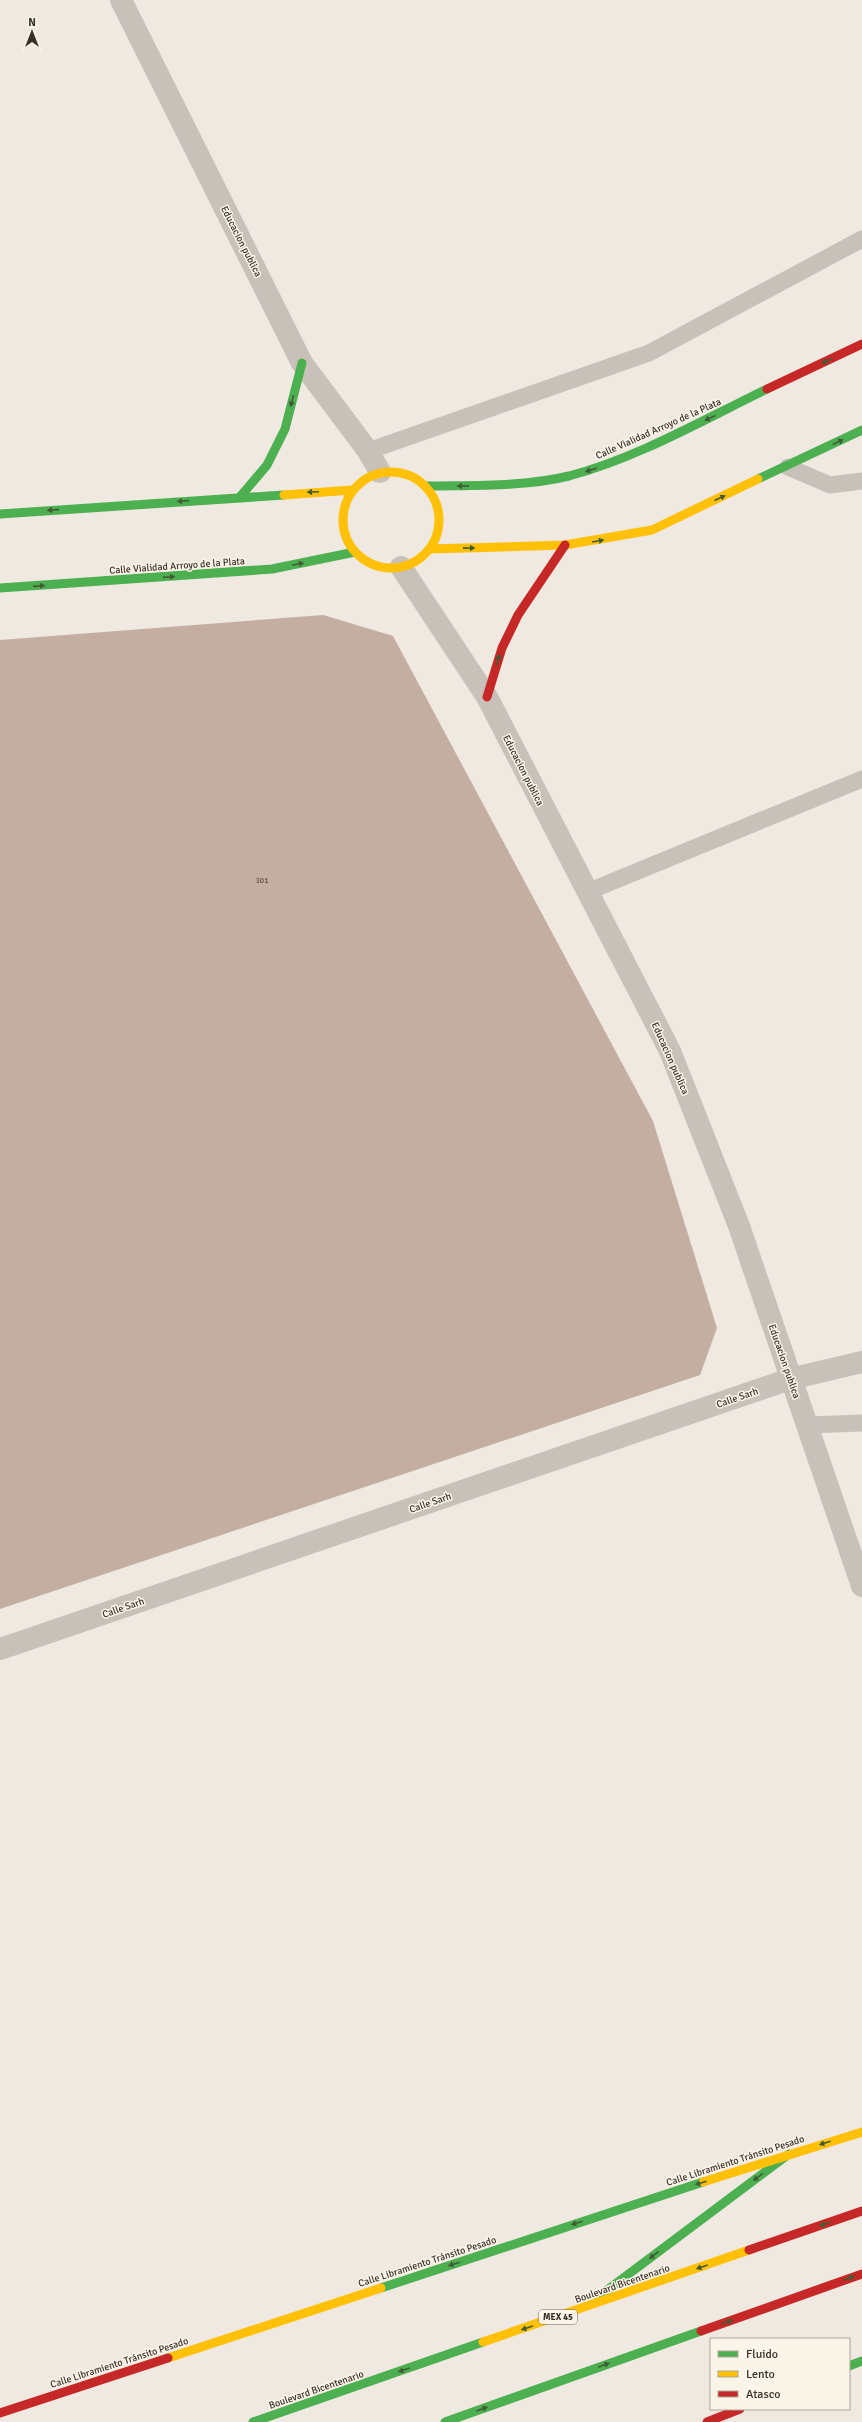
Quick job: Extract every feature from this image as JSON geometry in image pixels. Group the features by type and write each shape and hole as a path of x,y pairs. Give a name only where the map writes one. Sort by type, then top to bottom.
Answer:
{"main road":[{"name":"Calle Vialidad Arroyo de la Plata","path":"427,486 511,485 568,476 612,463 862,344"},
{"path":"240,496 267,465 285,429 302,363"},
{"path":"430,549 565,546 652,530 788,467 862,430"},
{"path":"397,471 413,476 427,486 436,501 440,517 437,534 430,549 417,561 401,567 384,568 369,562 355,552 345,539 342,522 344,505 352,490 364,479 380,472 397,471"},
{"path":"0,514 240,496 352,490"},
{"path":"487,697 502,648 518,615 565,546"},
{"name":"Calle Vialidad Arroyo de la Plata","path":"0,588 272,569 355,552"},
{"name":"Calle Libramiento Tránsito Pesado","path":"0,2413 789,2154 862,2132"},
{"path":"581,2309 789,2154"},
{"name":"Boulevard Bicentenario","path":"253,2422 862,2211"},
{"path":"445,2422 862,2274"},
{"path":"850,2366 862,2361"},
{"path":"707,2422 737,2410"}],"street":[{"name":"Educacion publica","path":"121,0 302,363 368,451 380,472"},
{"name":"Educacion publica","path":"401,567 487,697 670,1051 739,1226 790,1379 862,1586"},
{"name":"Calle Sarh","path":"0,1649 790,1379 862,1362"}],"lane":[{"path":"368,451 649,353 862,239"},
{"path":"788,467 830,485 862,481"},
{"path":"587,892 862,779"},
{"path":"807,1425 862,1422"}],"building":[{"path":"323,615 393,636 653,1121 717,1328 700,1375 0,1609 0,640"}],"traffic: fast":[{"path":"240,497 267,465 285,429 302,363"},
{"path":"427,486 516,484 552,480 569,476 645,449 767,389"},
{"path":"758,479 862,430"},
{"path":"0,514 284,495"},
{"path":"0,588 272,569 355,552"},
{"path":"598,2297 789,2154"},
{"path":"381,2288 703,2182"},
{"path":"445,2422 701,2331"},
{"path":"253,2422 483,2342"},
{"path":"850,2366 862,2361"}],"traffic: slow":[{"path":"391,472 409,475 425,486 436,502 439,520 436,538 425,554 409,565 391,568 373,565 357,554 346,538 343,520 346,502 357,486 373,475 391,472"},
{"path":"430,549 565,545 652,530 758,479"},
{"path":"284,495 352,490"},
{"path":"703,2182 862,2132"},
{"path":"483,2342 749,2250"},
{"path":"168,2358 381,2288"}],"traffic: jam":[{"path":"767,389 862,344"},
{"path":"487,697 502,648 518,615 565,545"},
{"path":"749,2250 862,2211"},
{"path":"701,2331 862,2274"},
{"path":"0,2413 168,2358"},
{"path":"707,2422 737,2410"}]}
